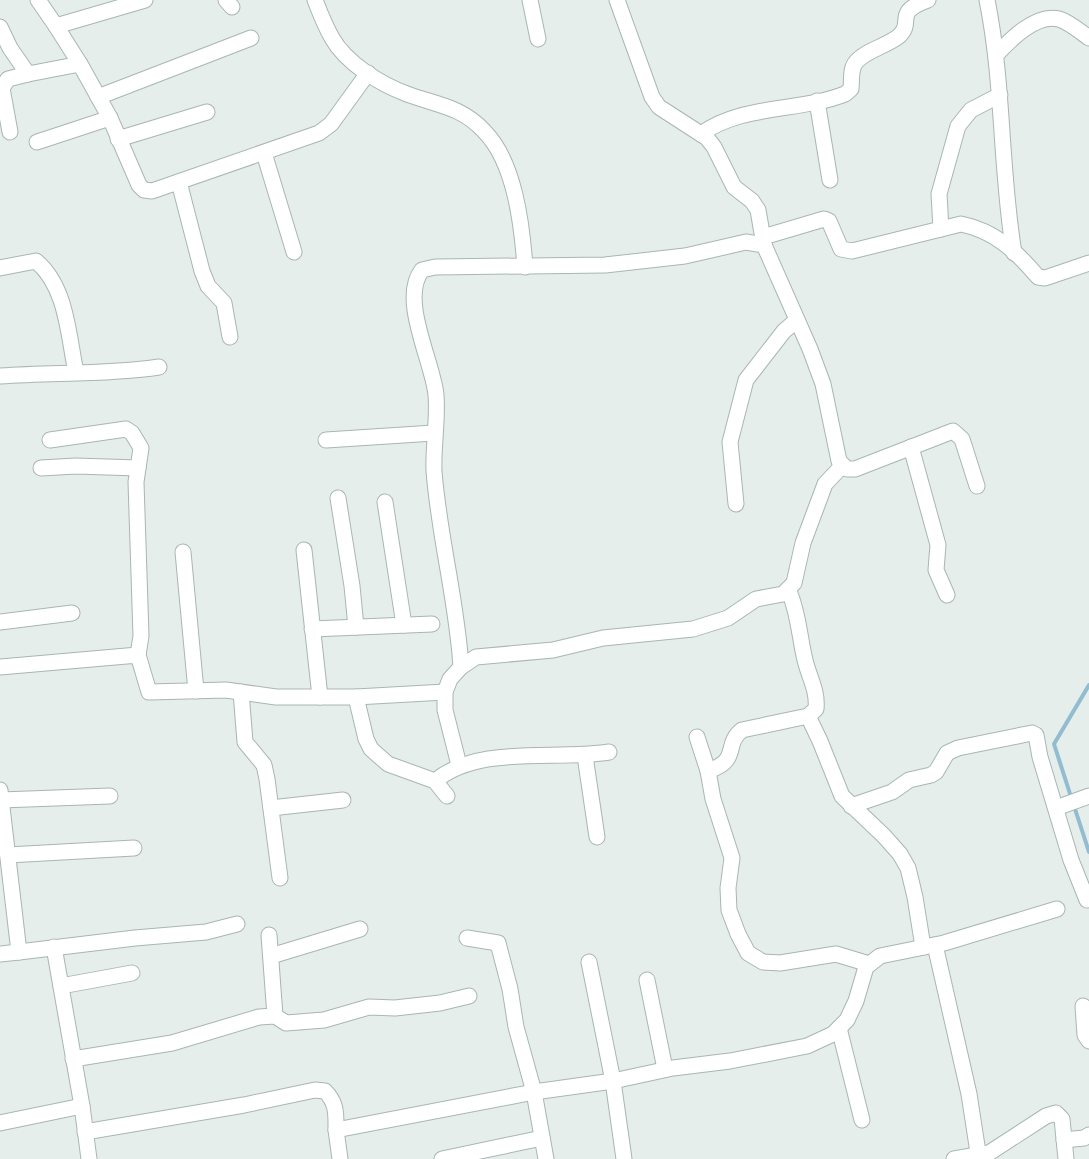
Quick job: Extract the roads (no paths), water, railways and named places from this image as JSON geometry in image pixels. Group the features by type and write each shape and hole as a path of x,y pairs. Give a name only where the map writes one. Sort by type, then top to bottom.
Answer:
{"street":[{"path":"38,0 80,64 110,118 134,175 144,190 152,192 319,133 331,124 368,73"},
{"path":"56,26 146,0"},
{"path":"315,0 332,40 345,56 368,73 407,94 446,105 467,116 485,132 502,157 510,179 522,227 525,267"},
{"path":"530,0 538,39"},
{"path":"617,0 652,97 659,107 701,134 714,147 734,187 755,205 764,241 823,384 835,453 842,466 847,469 855,469 948,432 957,433 962,439 977,486"},
{"path":"701,134 716,123 770,109 837,97 851,89 852,67 857,60 898,36 904,30 908,11 913,5 928,0"},
{"path":"987,0 996,55 1008,215 1014,253"},
{"path":"996,55 1026,28 1044,20 1059,19 1089,38"},
{"path":"0,27 10,48 28,74"},
{"path":"98,97 251,38"},
{"path":"10,132 3,96 4,83 8,79 80,64"},
{"path":"941,229 939,194 958,126 971,110 1000,95"},
{"path":"817,101 830,180"},
{"path":"118,139 208,112"},
{"path":"37,142 110,118"},
{"path":"264,153 294,252"},
{"path":"179,182 202,271 208,286 224,302 230,337"},
{"path":"461,667 459,635 440,526 434,470 434,388 416,323 416,290 419,274 422,270 435,267 605,265 685,256 746,242 764,241 824,220 829,221 838,244 844,251 961,224 974,227 999,238 1038,277 1045,278 1089,263"},
{"path":"0,268 36,261 44,268 62,302 76,372"},
{"path":"736,504 730,442 746,380 784,331 797,320"},
{"path":"0,376 114,372 159,367"},
{"path":"50,440 126,429 132,432 141,448 136,482 141,636 138,655 149,692 240,692 276,697 356,697 445,692"},
{"path":"326,440 434,433"},
{"path":"911,447 938,546 936,570 947,595"},
{"path":"41,468 76,466 138,468"},
{"path":"459,765 445,710 445,692 450,679 461,667 476,657 553,650 602,638 693,629 728,618 756,599 783,594 794,583 815,506 825,484 842,466"},
{"path":"338,498 352,586 356,627"},
{"path":"385,502 404,625"},
{"path":"304,550 320,697"},
{"path":"183,552 196,691"},
{"path":"708,771 722,766 727,761 737,734 742,730 808,716 816,709 816,695 805,660 799,621 788,591"},
{"path":"0,622 72,613"},
{"path":"312,629 432,624"},
{"path":"0,667 138,655"},
{"path":"240,692 245,742 264,766 280,878"},
{"path":"356,697 366,739 371,749 388,764 435,781 447,796"},
{"path":"808,716 842,796 884,836 908,868 969,1094 978,1157"},
{"path":"851,806 892,792 909,780 931,775 936,772 947,753 958,748 1032,733 1036,735 1040,757 1058,807 1071,860 1087,900"},
{"path":"697,737 708,771 713,798 732,858 728,888 729,910 748,953 763,962 780,963 836,954 869,964"},
{"path":"435,781 459,765 490,759 585,756 609,752"},
{"path":"585,756 597,837"},
{"path":"19,952 6,892 8,855 1,795 110,796"},
{"path":"1058,807 1084,798"},
{"path":"271,808 343,800"},
{"path":"8,855 134,848"},
{"path":"336,1130 534,1092 730,1061 807,1046 833,1034 846,1020 856,1001 863,974 869,964 880,956 929,946 1057,910"},
{"path":"0,954 206,932 237,924"},
{"path":"271,956 360,929"},
{"path":"269,935 275,1016"},
{"path":"467,938 498,942 510,989 516,1027 534,1092 546,1159"},
{"path":"54,948 82,1106 89,1159"},
{"path":"589,962 613,1080 624,1159"},
{"path":"61,986 132,973"},
{"path":"646,980 665,1070"},
{"path":"74,1059 172,1043 258,1017 275,1016 286,1023 324,1020 369,1007 395,1008 440,1003 469,996"},
{"path":"1083,1006 1085,1035 1089,1042"},
{"path":"839,1028 862,1120"},
{"path":"85,1132 244,1105 315,1090 325,1091 332,1098 336,1108 336,1130 340,1159"},
{"path":"0,1123 82,1106"},
{"path":"954,1159 978,1157 1000,1148 1053,1113 1060,1115 1066,1159"},
{"path":"1064,1140 1084,1138 1089,1134"},
{"path":"442,1159 542,1138"}],"waterway":[{"path":"1072,800 1054,744 1089,685"},
{"path":"1074,806 1089,852"}]}
